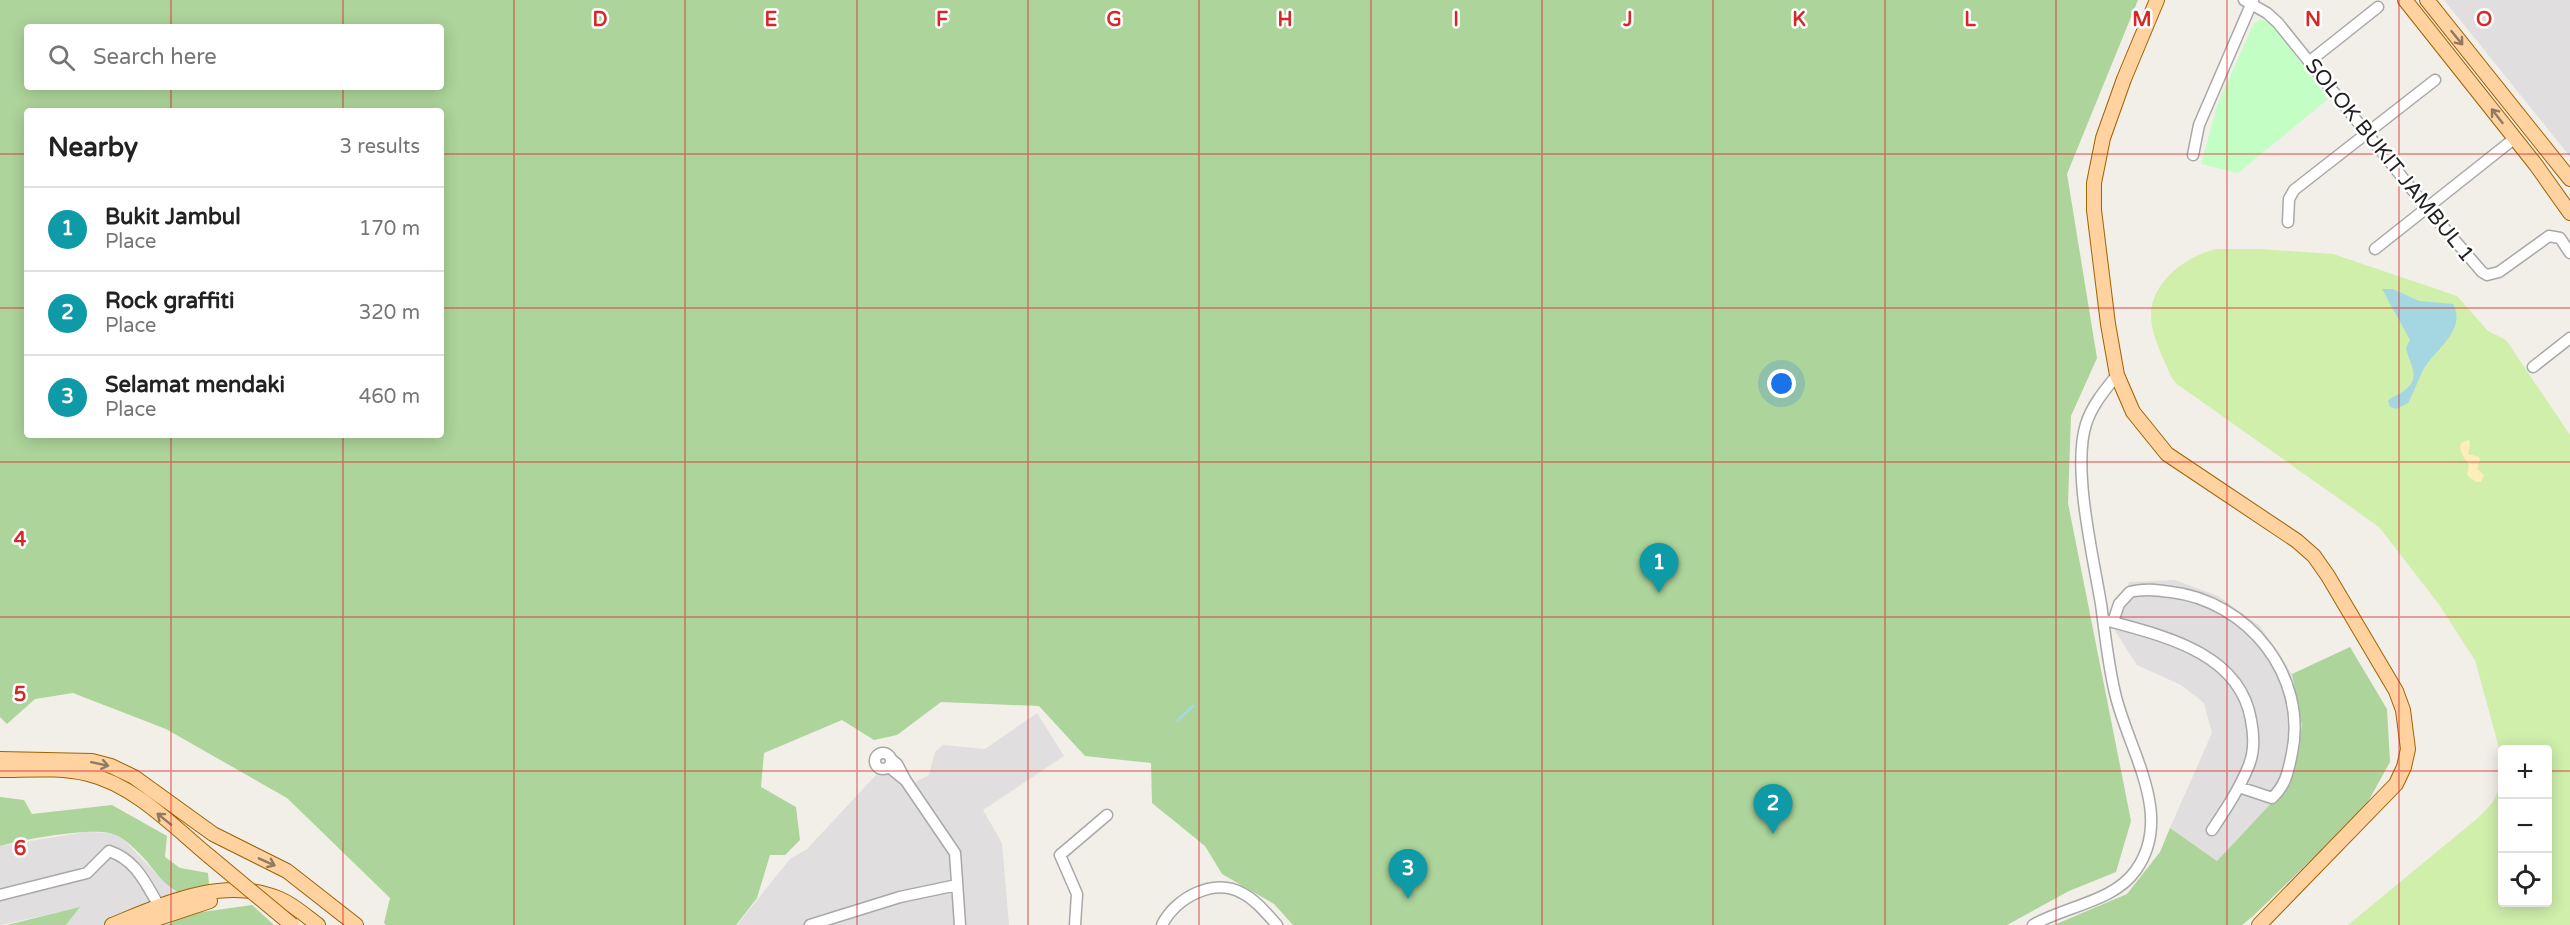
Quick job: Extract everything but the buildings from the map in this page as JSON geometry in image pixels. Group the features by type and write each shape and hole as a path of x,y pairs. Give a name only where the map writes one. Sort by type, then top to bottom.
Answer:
{"main road":[{"path":"2157,0 2130,63 2107,128 2094,183 2094,210 2108,324 2117,375 2133,412 2167,454 2297,541 2314,556 2346,604 2403,710 2408,749 2404,767 2396,784 2259,925"},
{"path":"2405,0 2536,165 2570,213"},
{"path":"2427,0 2570,180"},
{"path":"2545,147 2570,162"},
{"path":"2536,165 2570,180"},
{"path":"0,759 92,762 111,766 134,777 213,834 288,871 356,925"},
{"path":"0,770 69,771 100,778 128,791 292,925"},
{"path":"112,925 159,906 218,890 244,890 282,900 318,925"},
{"path":"138,925 209,901 237,897 260,901 277,908 303,925"}],"street":[{"path":"2193,155 2199,125 2249,1"},
{"name":"SOLOK BUKIT JAMBUL 1","path":"2249,1 2278,23 2457,246 2487,275 2499,272 2549,236 2560,238 2570,254"},
{"path":"2310,62 2378,7"},
{"path":"2288,222 2289,199 2294,190 2435,80"},
{"path":"2375,249 2515,138"},
{"path":"2533,367 2570,338"},
{"path":"2033,925 2056,912 2094,899 2117,887 2134,873 2145,856 2151,838 2148,794 2115,694 2108,621 2083,494 2082,444 2091,410 2117,375"},
{"path":"2108,621 2130,592 2156,590 2182,593 2230,612 2261,639 2285,674 2292,703 2295,741 2287,779 2272,798 2239,787"},
{"path":"2108,621 2168,638 2203,654 2232,675 2249,707 2254,738 2250,763 2239,787 2212,830"},
{"path":"890,763 897,764 906,781 956,853 960,925"},
{"path":"1075,925 1077,894 1060,855 1107,815"},
{"path":"0,895 87,873 109,851 124,856 133,865 159,906"},
{"path":"810,925 900,897 957,885"},
{"path":"1162,925 1180,902 1206,889 1220,887 1242,893 1277,925"}],"shaded area":[{"path":"2444,0 2570,0 2570,157 2568,154"},
{"path":"2175,580 2218,596 2260,626 2292,674 2302,726 2291,782 2217,861 2170,828 2212,733 2204,703 2181,685 2137,665 2115,631 2129,582"},
{"path":"1037,713 1064,756 983,810 1002,843 1009,925 737,925 790,859 807,849 877,774 898,758 915,782 929,775 935,752 943,745 985,749"},
{"path":"86,832 112,833 124,840 171,889 180,893 167,925 66,925 79,908 0,925 0,846"}],"green space":[{"path":"0,0 2138,0 2067,174 2097,358 2071,416 2068,503 2131,821 2116,872 2069,891 2007,925 1293,925 1274,904 1222,874 1205,846 1152,803 1151,763 1085,756 1039,706 941,702 897,735 874,740 842,720 764,753 761,787 796,807 800,840 785,855 770,855 757,898 736,925 386,925 384,923 390,898 287,798 166,729 73,693 35,699 7,724 0,717"},
{"path":"2261,19 2272,24 2328,99 2238,173 2201,164 2218,103 2254,23"},
{"path":"2217,249 2260,249 2333,254 2457,296 2488,331 2506,340 2570,435 2570,925 2348,925 2479,817 2493,802 2498,790 2498,907 2552,907 2552,745 2498,745 2475,660 2438,603 2379,527 2177,384 2172,378 2153,331 2151,315 2153,303 2164,281 2173,272 2194,257"},
{"path":"2350,647 2387,709 2390,762 2364,809 2253,916 2242,925 2054,925 2127,894 2160,852 2170,828 2217,861 2291,782 2302,726 2292,674"},
{"path":"0,797 24,800 32,814 112,805 167,836 165,857 180,868 208,873 209,885 180,893 174,890 131,845 110,833 71,833 39,837 0,846"},
{"path":"252,905 274,925 167,925 188,914"},
{"path":"80,907 66,925 7,925"}],"sand":[{"path":"2469,440 2468,454 2479,457 2480,460 2477,469 2484,475 2481,482 2476,482 2467,475 2469,465 2462,455 2460,446 2461,443"}],"water":[{"path":"2382,289 2393,289 2419,301 2453,304 2456,313 2454,329 2450,336 2424,368 2408,403 2396,409 2390,407 2388,401 2409,386 2414,376 2406,348 2410,340"}],"waterway":[{"path":"1178,720 1193,706"}],"place":[{"name":"Bukit Jambul","path":"1659,593"},
{"name":"Rock graffiti","path":"1773,834"},
{"name":"Selamat mendaki","path":"1408,899"}]}
